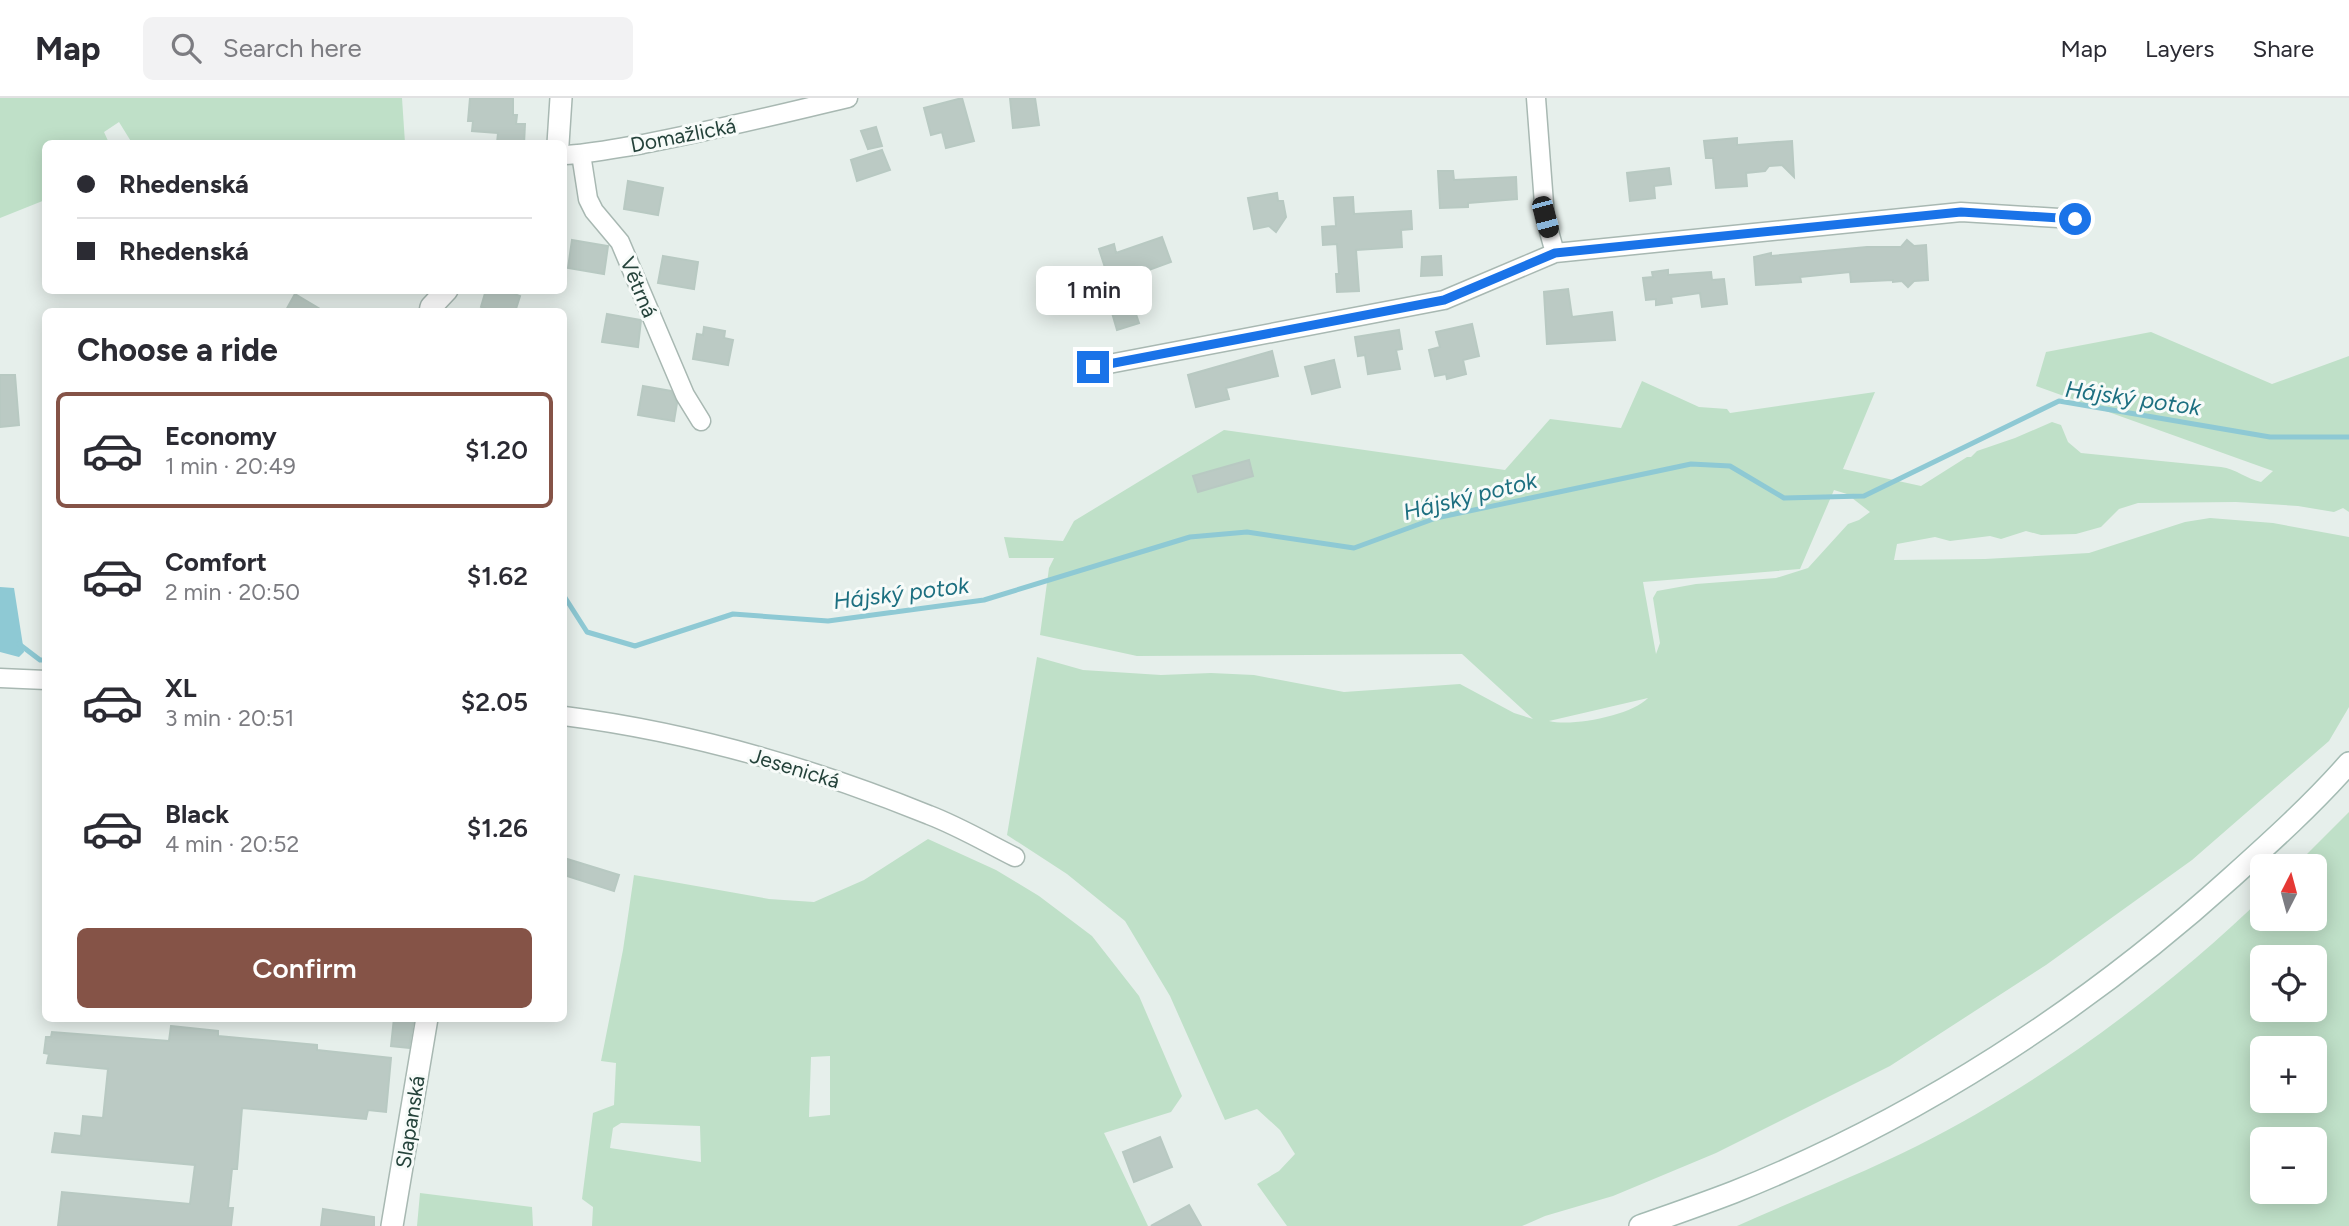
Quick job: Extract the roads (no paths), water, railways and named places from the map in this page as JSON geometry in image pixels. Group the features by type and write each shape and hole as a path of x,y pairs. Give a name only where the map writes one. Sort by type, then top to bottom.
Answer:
{"main road":[{"path":"558,140 561,98"},
{"path":"431,308 443,294"},
{"path":"1640,1226 1735,1191 1850,1139 1958,1080 2057,1017 2157,943 2275,838 2349,763"},
{"name":"Slapanská","path":"392,1226 425,1022"}],"street":[{"name":"Domažlická","path":"573,155 699,133 789,105 848,98"},
{"path":"1536,98 1545,217 1555,253"},
{"name":"Větrná","path":"573,155 588,199 594,211 620,242 685,395 701,421"},
{"path":"1093,367 1444,300 1555,253 1961,212 2075,219"},
{"path":"0,678 42,680"},
{"name":"Jesenická","path":"567,716 619,723 697,739 800,767 931,815 1015,857"}],"water":[{"path":"0,587 14,588 24,652 19,657 0,652"}],"waterway":[{"name":"Hájský potok","path":"567,601 587,632 635,646 733,614 828,621 984,600 1190,537 1247,532 1354,548 1436,518 1691,464 1730,466 1784,498 1864,496 2059,401 2270,437 2349,437"},
{"name":"Hájský potok","path":"19,644 42,660"}]}
